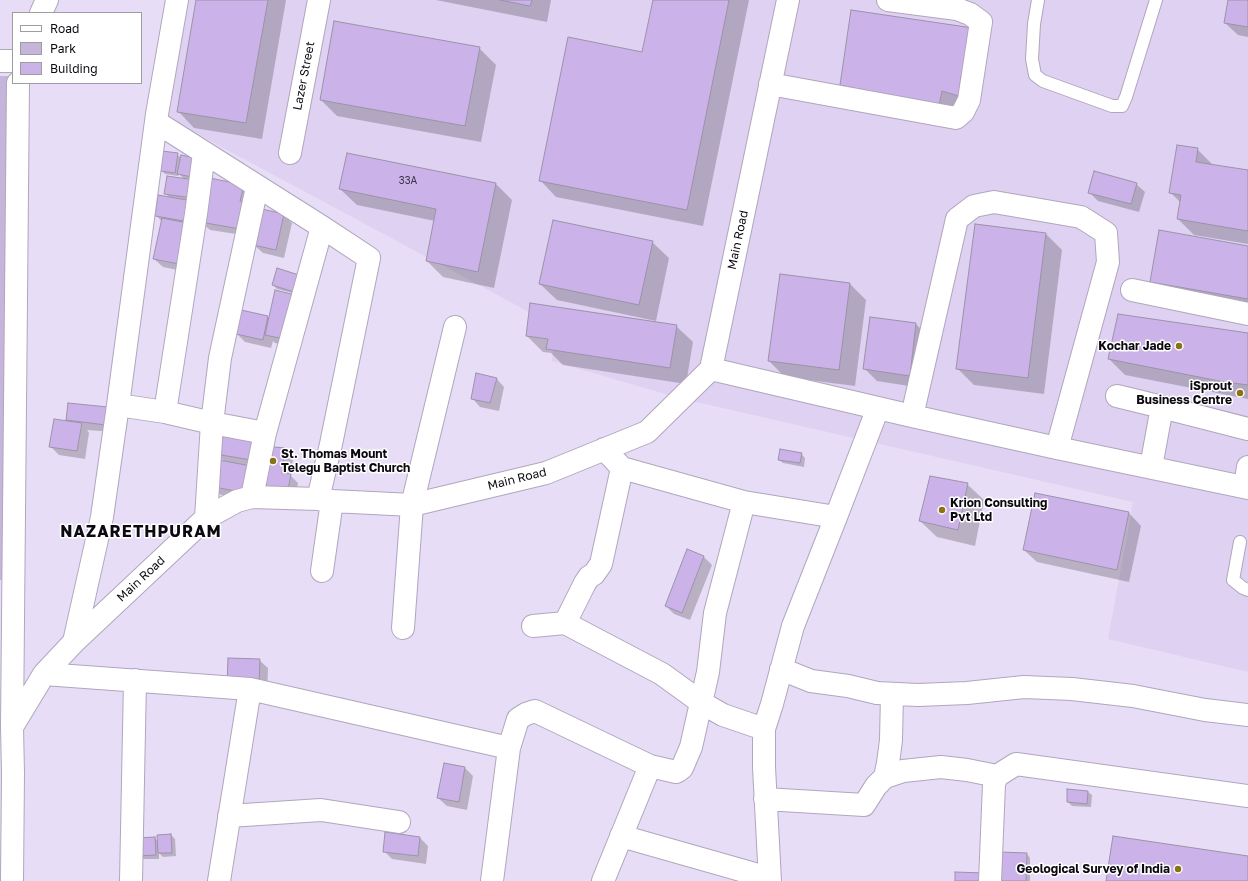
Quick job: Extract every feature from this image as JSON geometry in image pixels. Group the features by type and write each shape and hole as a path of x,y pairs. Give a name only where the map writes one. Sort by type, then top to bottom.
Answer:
{"street":[{"path":"41,12 47,0"},
{"path":"74,642 102,517 156,122 177,0"},
{"name":"Lazer Street","path":"290,153 319,0"},
{"name":"Main Road","path":"12,727 44,674 74,642 206,518 237,501 252,497 412,505 546,473 647,432 711,369 788,0"},
{"path":"770,84 956,118 963,112 969,100 981,22 970,14 957,9 888,0"},
{"path":"0,61 12,61"},
{"path":"12,881 6,781 12,727 7,619 18,84"},
{"path":"156,122 322,227 368,258 331,444 325,500 322,572"},
{"path":"165,412 204,153"},
{"path":"206,518 212,423 220,358 257,187"},
{"path":"912,416 957,219 974,206 994,202 1081,217 1106,233 1108,262 1057,448"},
{"path":"252,497 265,434 322,227"},
{"path":"1132,290 1248,314"},
{"path":"403,628 412,505 455,327"},
{"path":"711,369 1057,448 1151,467 1247,481"},
{"path":"1118,396 1248,429"},
{"path":"118,405 165,412 265,434"},
{"path":"1151,467 1162,407"},
{"path":"621,836 769,880 765,799 764,729 793,626 878,408"},
{"path":"604,449 622,468 744,502 836,517"},
{"path":"565,623 585,583 601,564 622,468"},
{"path":"492,881 509,748 518,719 526,714 535,711 650,766 676,772 682,768 692,747 709,666 715,613 744,502"},
{"path":"533,626 565,623 662,674 702,703 723,716 764,729"},
{"path":"781,668 811,681 848,686 877,693 918,695 967,693 1024,687 1072,689 1133,696 1205,710 1248,715"},
{"path":"44,674 250,689 509,748"},
{"path":"131,881 135,680"},
{"path":"218,881 250,689"},
{"path":"886,777 891,740 892,694"},
{"path":"990,881 994,784 997,776 1016,764 1248,796"},
{"path":"603,881 650,766"},
{"path":"765,799 864,805 876,786 886,777 903,771 942,767 997,776"},
{"path":"229,816 321,810 399,822"}],"lane":[{"path":"1038,0 1034,24 1032,59 1035,75 1043,81 1112,106 1122,106 1126,97 1156,0"},
{"path":"1240,542 1234,580 1243,588 1248,590"}],"shaded area":[{"path":"177,0 1248,0 1248,672 1108,639 1133,502 679,398 552,361 555,326 162,115"}],"green space":[{"path":"0,76 11,76 11,580 0,580"}],"building":[{"path":"196,0 268,0 246,123 177,112"},
{"path":"500,0 532,0 530,6"},
{"path":"653,0 729,0 687,210 539,181 568,37 642,52"},
{"path":"1228,0 1248,0 1248,27 1224,23"},
{"path":"851,10 973,28 965,77 961,76 959,96 942,91 939,106 840,85"},
{"path":"334,21 480,47 465,126 320,100"},
{"path":"1177,145 1198,148 1196,162 1248,170 1248,231 1177,219 1181,195 1169,193"},
{"path":"162,151 178,153 175,173 160,171"},
{"path":"347,153 496,183 478,272 426,261 436,209 339,189"},
{"path":"181,155 195,158 192,177 177,174"},
{"path":"1094,171 1137,183 1131,204 1088,193"},
{"path":"167,176 195,180 192,198 164,194"},
{"path":"210,178 244,185 240,201 247,204 240,229 200,222"},
{"path":"158,195 193,201 190,222 155,216"},
{"path":"262,209 284,214 276,250 253,245"},
{"path":"162,218 192,224 184,265 153,259"},
{"path":"553,220 653,241 639,305 539,284"},
{"path":"975,224 1046,233 1028,378 956,369"},
{"path":"1159,230 1248,246 1248,299 1150,282"},
{"path":"277,268 302,276 297,293 272,285"},
{"path":"780,274 850,283 839,370 768,361"},
{"path":"275,290 299,296 289,340 265,335"},
{"path":"530,303 677,325 670,368 546,349 548,339 526,336"},
{"path":"241,310 268,316 263,340 236,334"},
{"name":"Kochar Jade","path":"1118,314 1248,333 1248,385 1219,381 1108,359"},
{"path":"870,317 916,323 910,376 863,369"},
{"path":"476,373 497,378 490,403 471,399"},
{"path":"68,403 108,407 106,425 66,420"},
{"path":"54,419 82,423 77,451 49,447"},
{"path":"220,430 255,436 251,460 215,454"},
{"name":"St. Thomas Mount Telegu Baptist Church","path":"264,446 285,448 282,473 291,474 288,490 259,486"},
{"path":"780,449 802,453 800,463 778,460"},
{"path":"214,459 251,466 246,493 209,486"},
{"name":"Krion Consulting Pvt Ltd","path":"930,476 968,483 958,530 919,521"},
{"path":"1035,493 1129,512 1117,570 1023,550"},
{"path":"687,549 704,556 682,613 665,606"},
{"path":"228,658 260,659 259,686 227,685"},
{"path":"444,763 465,767 459,802 437,798"},
{"path":"1067,789 1088,791 1087,804 1067,802"},
{"path":"385,832 420,837 418,856 383,852"},
{"path":"171,834 172,853 158,853 157,835"},
{"name":"Geological Survey of India","path":"1113,836 1248,856 1248,881 1106,881"},
{"path":"155,837 156,855 137,856 137,838"},
{"path":"1000,852 1027,853 1026,881 999,881"},
{"path":"955,872 985,873 985,881 955,881"}],"place":[{"name":"Kochar Jade","path":"1179,346"},
{"name":"iSprout Business Centre","path":"1240,393"},
{"name":"St. Thomas Mount Telegu Baptist Church","path":"273,461"},
{"name":"Krion Consulting Pvt Ltd","path":"942,510"},
{"name":"Geological Survey of India","path":"1178,869"}],"district":[{"name":"NAZARETHPURAM","path":"141,532"}]}
